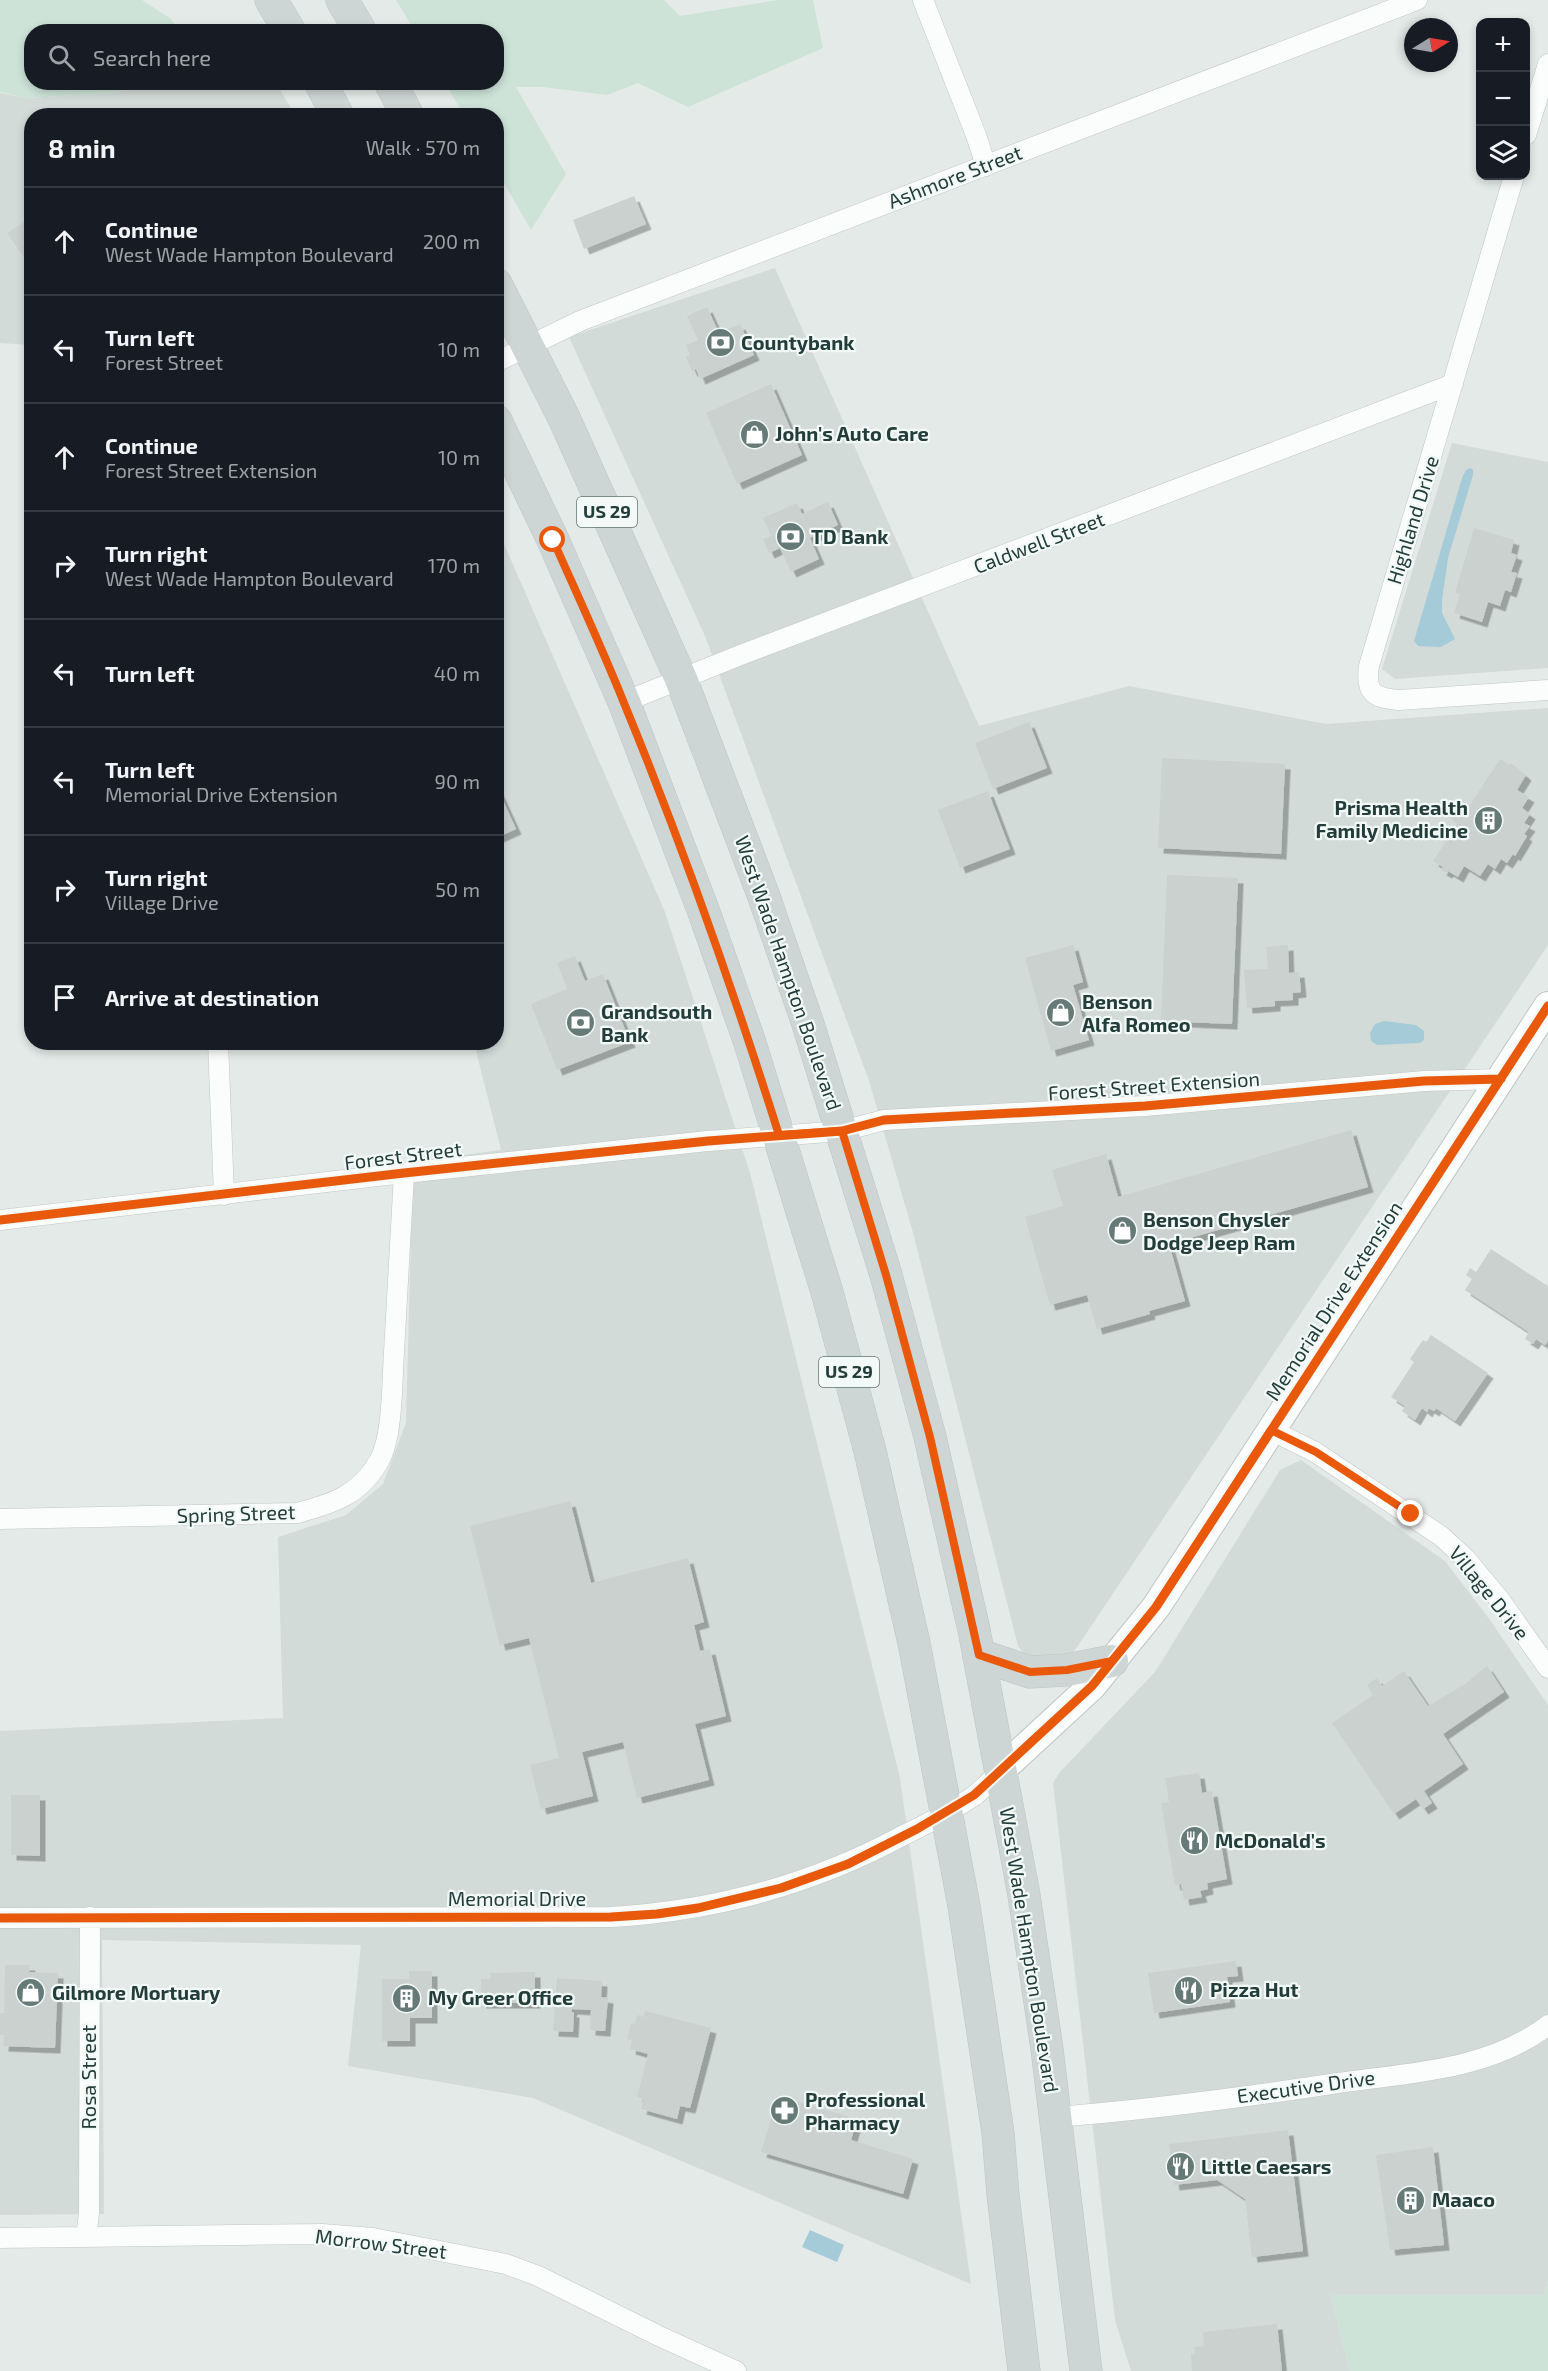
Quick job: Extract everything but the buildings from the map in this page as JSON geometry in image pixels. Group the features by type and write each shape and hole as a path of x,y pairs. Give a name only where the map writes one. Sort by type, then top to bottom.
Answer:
{"main road":[{"path":"271,0 285,24"},
{"path":"342,0 356,24"},
{"path":"324,90 334,108"},
{"path":"394,90 404,108"},
{"name":"West Wade Hampton Boulevard","path":"504,300 603,504 681,679 763,894 808,1024 885,1269 927,1425 979,1655 1026,1906 1047,2049 1086,2371"},
{"name":"US 29","path":"504,438 548,530 624,702 705,915 750,1043 779,1135 827,1292 870,1451 914,1643 964,1906 998,2133 1024,2371"},
{"path":"979,1655 1030,1672 1067,1670 1112,1661"}],"street":[{"path":"923,0 986,166"},
{"name":"Ashmore Street","path":"504,358 580,321 1417,0"},
{"path":"1529,126 1548,64"},
{"name":"Highland Drive","path":"1513,180 1369,666 1368,687 1381,698 1399,700 1548,690"},
{"name":"Caldwell Street","path":"624,702 1453,384"},
{"name":"Memorial Drive Extension","path":"1000,1771 1092,1686 1156,1607 1548,1006"},
{"path":"218,1050 224,1196"},
{"name":"Forest Street Extension","path":"810,1133 842,1131 884,1120 1145,1106 1424,1081 1501,1079"},
{"name":"Forest Street","path":"0,1220 224,1196 404,1173 708,1141 810,1133"},
{"name":"Spring Street","path":"0,1519 297,1513 348,1496 366,1479 380,1460 386,1442 391,1401 404,1173"},
{"name":"Village Drive","path":"1271,1430 1316,1452 1441,1536 1465,1558 1500,1600 1548,1668"},
{"name":"Memorial Drive","path":"0,1918 611,1917 657,1914 738,1900 781,1888 864,1857 974,1796 1000,1771"},
{"name":"Rosa Street","path":"86,2237 89,2213 90,1917"},
{"name":"Executive Drive","path":"1055,2117 1272,2092 1433,2069 1494,2054 1537,2034 1548,2025"},
{"name":"Morrow Street","path":"0,2238 322,2234 373,2238 506,2264 538,2276 736,2371"}],"shaded area":[{"path":"124,90 280,90 291,108 24,108 24,345 0,343 0,93 27,98 114,93"},
{"path":"775,268 979,726 1129,686 1326,724 1548,708 1548,945 1073,1653 1028,1659 1018,1646 912,1229 869,1081 705,636 569,337"},
{"path":"1452,443 1548,462 1548,668 1395,679 1382,669"},
{"path":"504,544 665,912 750,1173 900,1778 971,2284 533,2098 348,2066 361,1945 102,1940 104,2214 0,2215 0,1731 283,1718 278,1537 346,1515 383,1484 406,1423 413,1162 501,1150 476,1050 504,1050"},
{"path":"1301,1460 1445,1561 1490,1620 1548,1705 1548,2280 1544,2295 1331,2295 1350,2371 1131,2371 1115,2320 1053,1783 1060,1772 1155,1672 1280,1470"}],"green space":[{"path":"0,0 142,0 171,19 174,24 24,24 24,90 124,90 114,93 27,98 0,92"},
{"path":"396,0 664,0 680,16 778,0 813,0 823,48 688,107 638,83 607,95 543,87 516,87 566,174 531,230 504,183 504,108 460,108 449,90 504,90 504,24 411,24"},
{"path":"1548,2280 1548,2371 1350,2371 1331,2295 1544,2295"}],"water":[{"path":"1470,468 1473,470 1473,475 1448,558 1442,600 1442,613 1455,639 1441,647 1418,646 1414,641 1462,478 1466,470"},
{"path":"1384,1021 1416,1025 1424,1031 1424,1040 1420,1043 1377,1045 1371,1041 1370,1033 1375,1024"},
{"path":"810,2230 844,2245 837,2262 802,2247"}],"cycle path":[{"path":"0,1918 611,1917 657,1914 698,1908 781,1888 848,1864 917,1829 974,1795 1092,1686 1156,1607 1548,1006"},
{"path":"0,1220 404,1173 708,1141 842,1131 884,1120 1145,1106 1424,1081 1501,1079"}],"place":[{"name":"Countybank","path":"720,343"},
{"name":"John's Auto Care","path":"754,434"},
{"name":"TD Bank","path":"790,537"},
{"name":"Prisma Health Family Medicine","path":"1489,820"},
{"name":"Benson Alfa Romeo","path":"1061,1013"},
{"name":"Grandsouth Bank","path":"580,1023"},
{"name":"Benson Chysler Dodge Jeep Ram","path":"1122,1231"},
{"name":"McDonald's","path":"1194,1841"},
{"name":"Pizza Hut","path":"1189,1990"},
{"name":"Gilmore Mortuary","path":"31,1993"},
{"name":"My Greer Office","path":"407,1998"},
{"name":"Professional Pharmacy","path":"784,2111"},
{"name":"Little Caesars","path":"1180,2167"},
{"name":"Maaco","path":"1411,2200"}],"route":[{"path":"553,540 624,702 705,915 750,1043 779,1135 842,1131 886,1275 930,1437 979,1655 1015,1669 1045,1673 1112,1661 1156,1607 1271,1430 1316,1452 1411,1514"}]}
